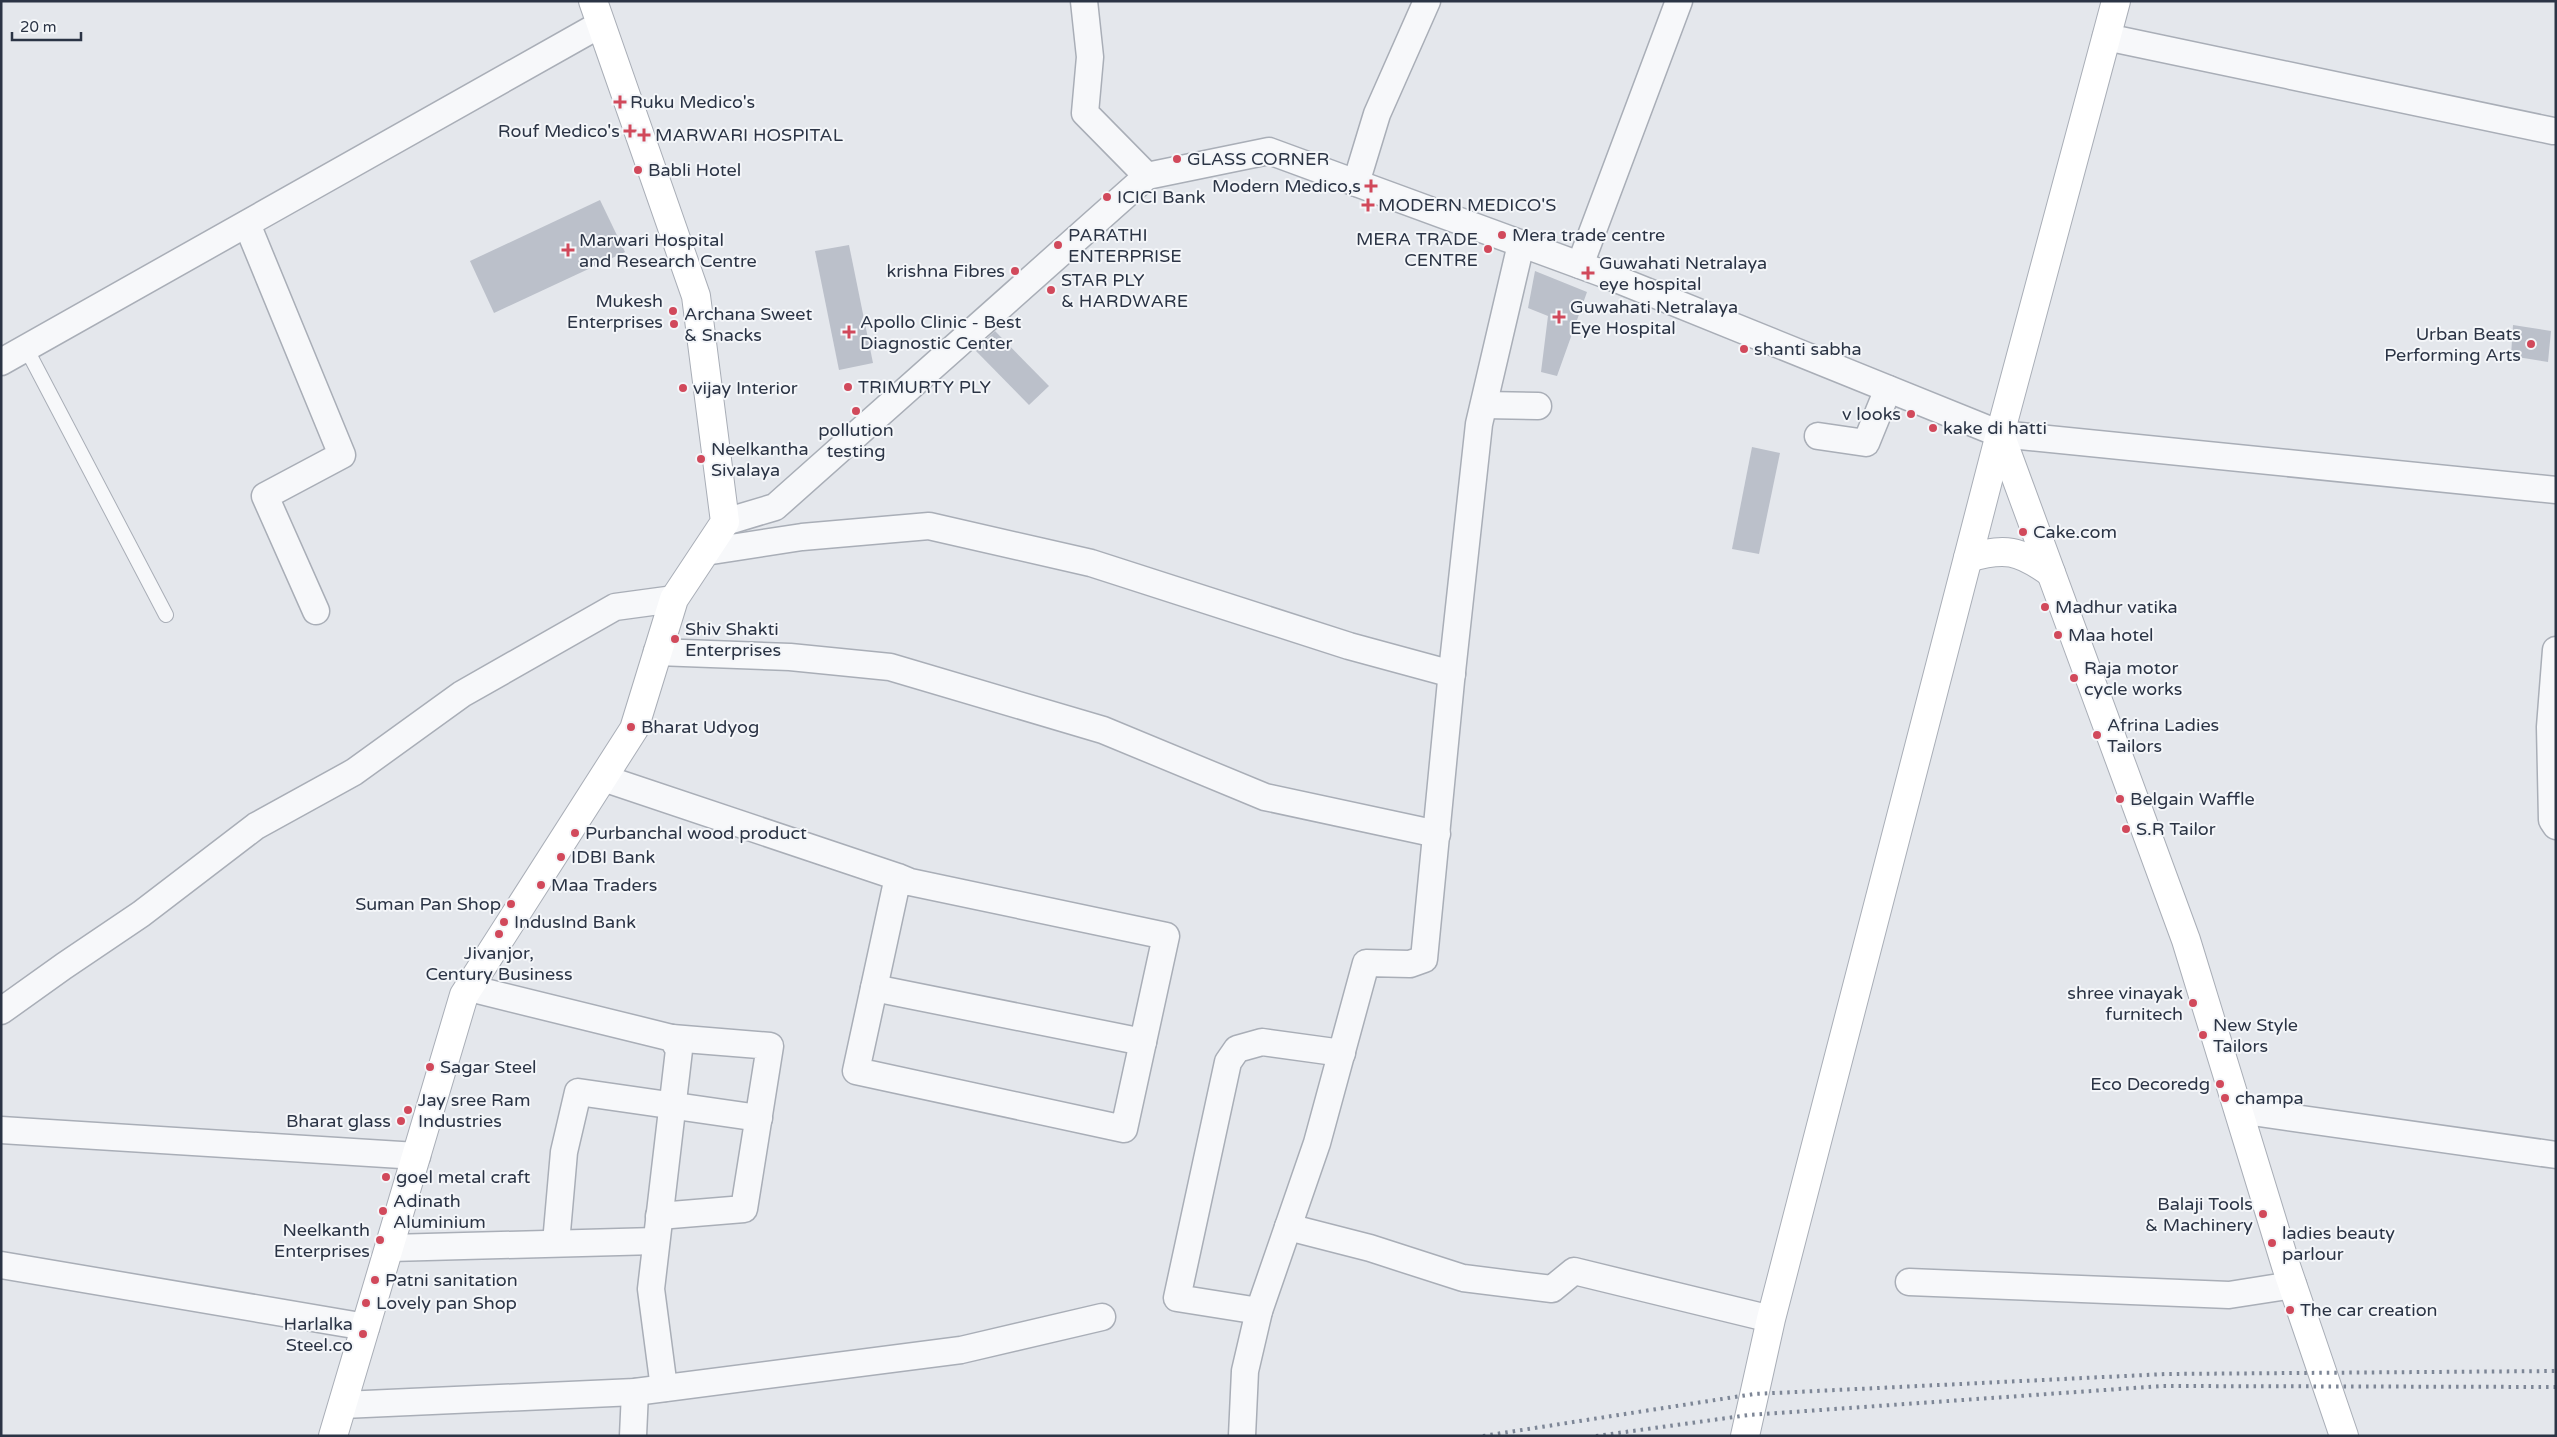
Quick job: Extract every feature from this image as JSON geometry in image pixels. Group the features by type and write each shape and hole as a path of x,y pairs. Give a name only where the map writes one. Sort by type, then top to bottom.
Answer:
{"street":[{"path":"1084,1 1090,56 1085,113 1148,176"},
{"path":"1356,183 1377,114 1427,1"},
{"path":"1580,265 1679,1"},
{"path":"1745,1436 1771,1319 2000,434 2116,1"},
{"path":"1,362 247,224 597,13 696,296 725,522"},
{"path":"2106,37 2553,130"},
{"path":"333,1436 464,995 634,729 674,599 725,522 775,507 1148,176 1269,151 1580,265 2000,434 2556,490"},
{"path":"247,224 342,455 265,496 316,611"},
{"path":"1242,1436 1245,1371 1259,1311 1317,1143 1366,963 1410,964 1424,959 1479,424 1521,244"},
{"path":"1818,436 1866,443 1888,389"},
{"path":"1484,405 1538,406"},
{"path":"2000,434 2186,940 2293,1285 2344,1436"},
{"path":"705,552 802,537 929,526 1091,563 1349,646 1452,674"},
{"path":"1968,558 1992,551 2019,554 2051,573"},
{"path":"1,1011 141,914 256,826 354,772 462,694 615,607 674,599"},
{"path":"2554,822 2550,727 2556,650"},
{"path":"657,652 790,658 890,667 1103,730 1265,797 1437,834"},
{"path":"603,778 898,877 1166,936 1124,1129 856,1071 898,877"},
{"path":"390,1248 556,1244 658,1228 744,1209 770,1046 672,1038 469,988"},
{"path":"874,988 1143,1042"},
{"path":"664,1388 651,1289 671,1104 679,1050 672,1038"},
{"path":"1259,1311 1176,1298 1228,1062 1237,1049 1262,1042 1342,1053"},
{"path":"556,1244 564,1152 578,1092 759,1118"},
{"path":"2238,1110 2556,1155"},
{"path":"1,1130 417,1156"},
{"path":"1288,1227 1370,1248 1463,1278 1552,1289 1574,1271 1771,1319"},
{"path":"1,1265 366,1327"},
{"path":"1909,1282 2230,1295 2293,1285"},
{"path":"343,1405 634,1392 961,1350 1102,1317"},
{"path":"633,1436 634,1392"}],"lane":[{"path":"26,348 166,615"}],"building":[{"path":"600,200 625,252 494,313 470,261"},
{"path":"849,245 873,363 839,370 815,251"},
{"path":"1535,271 1587,292 1557,376 1541,372 1548,316 1528,308"},
{"name":"Urban Beats Performing Arts","path":"2513,325 2551,331 2548,362 2511,356"},
{"path":"995,331 1049,386 1029,405 975,350"},
{"path":"1752,447 1780,453 1759,554 1732,549"}],"railway":[{"path":"1483,1436 1754,1394 2166,1374 2556,1371"},
{"path":"1596,1436 1749,1415 2162,1386 2556,1387"}],"place":[{"name":"Ruku Medico's","path":"620,102"},
{"name":"Rouf Medico's","path":"630,131"},
{"name":"MARWARI HOSPITAL","path":"644,135"},
{"name":"GLASS CORNER","path":"1177,159"},
{"name":"Babli Hotel","path":"638,170"},
{"name":"Modern Medico,s","path":"1371,186"},
{"name":"ICICI Bank","path":"1107,197"},
{"name":"MODERN MEDICO'S","path":"1368,205"},
{"name":"Mera trade centre","path":"1502,235"},
{"name":"PARATHI ENTERPRISE","path":"1058,245"},
{"name":"MERA TRADE CENTRE","path":"1488,249"},
{"name":"Marwari Hospital and Research Centre","path":"568,250"},
{"name":"krishna Fibres","path":"1015,271"},
{"name":"Guwahati Netralaya eye hospital","path":"1588,273"},
{"name":"STAR PLY & HARDWARE","path":"1051,290"},
{"name":"Mukesh Enterprises","path":"673,311"},
{"name":"Guwahati Netralaya Eye Hospital","path":"1559,317"},
{"name":"Archana Sweet & Snacks","path":"674,324"},
{"name":"Apollo Clinic - Best Diagnostic Center","path":"849,332"},
{"name":"Urban Beats Performing Arts","path":"2531,344"},
{"name":"shanti sabha","path":"1744,349"},
{"name":"TRIMURTY PLY","path":"848,387"},
{"name":"vijay Interior","path":"683,388"},
{"name":"pollution testing","path":"856,411"},
{"name":"v looks","path":"1911,414"},
{"name":"kake di hatti","path":"1933,428"},
{"name":"Neelkantha Sivalaya","path":"701,459"},
{"name":"Cake.com","path":"2023,532"},
{"name":"Madhur vatika","path":"2045,607"},
{"name":"Maa hotel","path":"2058,635"},
{"name":"Shiv Shakti Enterprises","path":"675,639"},
{"name":"Raja motor cycle works","path":"2074,678"},
{"name":"Bharat Udyog","path":"631,727"},
{"name":"Afrina Ladies Tailors","path":"2097,735"},
{"name":"Belgain Waffle","path":"2120,799"},
{"name":"S.R Tailor","path":"2126,829"},
{"name":"Purbanchal wood product","path":"575,833"},
{"name":"IDBI Bank","path":"561,857"},
{"name":"Maa Traders","path":"541,885"},
{"name":"Suman Pan Shop","path":"511,904"},
{"name":"IndusInd Bank","path":"504,922"},
{"name":"Jivanjor, Century Business","path":"499,934"},
{"name":"shree vinayak furnitech","path":"2193,1003"},
{"name":"New Style Tailors","path":"2203,1035"},
{"name":"Sagar Steel","path":"430,1067"},
{"name":"Eco Decoredg","path":"2220,1084"},
{"name":"champa","path":"2225,1098"},
{"name":"Jay sree Ram Industries","path":"408,1110"},
{"name":"Bharat glass","path":"401,1121"},
{"name":"goel metal craft","path":"386,1177"},
{"name":"Adinath Aluminium","path":"383,1211"},
{"name":"Balaji Tools & Machinery","path":"2263,1214"},
{"name":"Neelkanth Enterprises","path":"380,1240"},
{"name":"ladies beauty parlour","path":"2272,1243"},
{"name":"Patni sanitation","path":"375,1280"},
{"name":"Lovely pan Shop","path":"366,1303"},
{"name":"The car creation","path":"2290,1310"},
{"name":"Harlalka Steel.co","path":"363,1334"}]}
